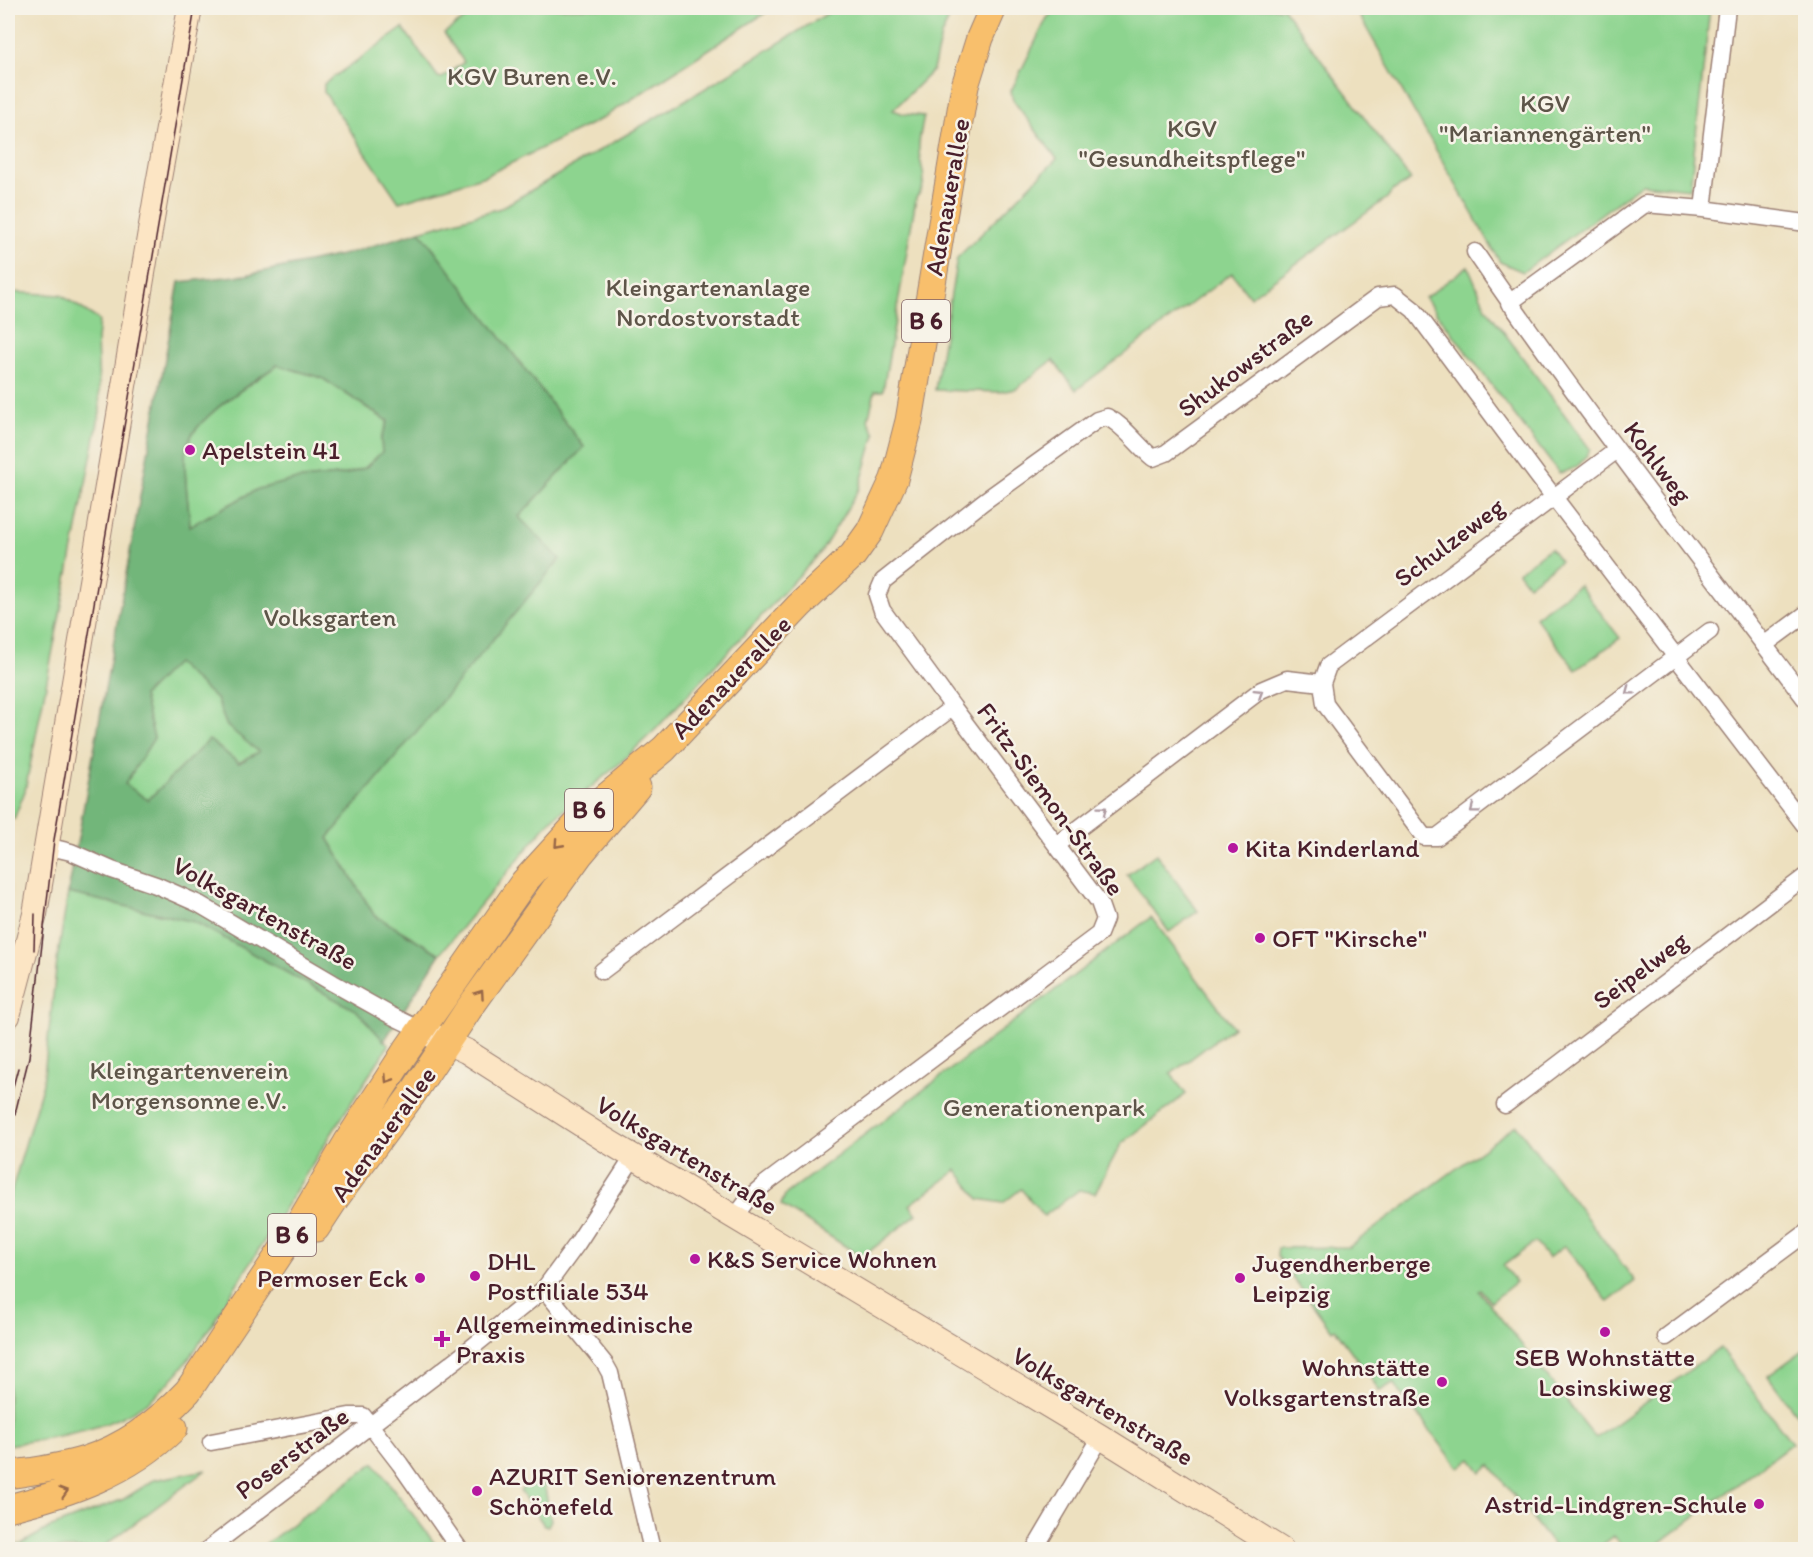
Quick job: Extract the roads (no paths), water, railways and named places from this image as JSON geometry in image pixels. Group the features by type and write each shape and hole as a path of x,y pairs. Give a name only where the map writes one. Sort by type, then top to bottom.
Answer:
{"main road":[{"path":"8,1016 35,914 158,184 190,8"},
{"name":"Adenauerallee","path":"799,606 841,552 860,521 883,467 949,82 958,48 974,8"},
{"name":"Adenauerallee","path":"8,1475 74,1463 104,1452 149,1428 169,1412 188,1391 295,1231 348,1141 421,1030 524,882 587,813 664,748 799,606 853,555 870,531 897,471 909,421 965,86 980,38 993,8"},
{"name":"Adenauerallee","path":"8,1508 68,1492 105,1476 145,1452 169,1433 212,1387 335,1199 411,1096 468,1010 580,854 641,783 664,748"},
{"name":"Volksgartenstraße","path":"421,1030 477,1058 561,1113 1101,1437 1282,1550"}],"street":[{"path":"1703,209 1727,8"},
{"path":"1509,303 1645,204 1703,209 1806,224"},
{"name":"Kohlweg","path":"1474,252 1617,450 1806,700"},
{"name":"Shukowstraße","path":"953,706 882,609 878,595 883,581 979,506 1096,420 1107,417 1118,422 1153,458 1166,453 1378,297 1395,295 1414,310 1806,827"},
{"name":"Schulzeweg","path":"1322,683 1328,666 1617,450"},
{"path":"1764,645 1806,614"},
{"path":"1057,845 1261,690 1287,679 1322,683 1325,704 1424,837 1437,837 1710,632"},
{"name":"Fritz-Siemon-Straße","path":"602,971 953,706 1099,902 1105,919 1099,934 765,1184 751,1196 735,1217"},
{"name":"Volksgartenstraße","path":"46,846 71,852 199,904 333,983 421,1030"},
{"name":"Seipelweg","path":"1505,1105 1806,876"},
{"path":"210,1442 349,1416 363,1416 370,1425 544,1289 577,1244 634,1156"},
{"path":"1666,1336 1806,1233"},
{"path":"544,1289 610,1373 652,1550"},
{"name":"Poserstraße","path":"207,1550 370,1425 460,1550"},
{"path":"1034,1550 1101,1437"}],"tram line":[{"path":"8,1142 29,1057 54,840 195,8"},
{"path":"34,950 35,914"},
{"path":"8,1105 18,1068"}],"place":[{"name":"Apelstein 41","path":"190,450"},
{"name":"Kita Kinderland","path":"1233,848"},
{"name":"OFT \"Kirsche\"","path":"1260,938"},
{"name":"K&S Service Wohnen","path":"695,1259"},
{"name":"DHL Postfiliale 534","path":"475,1276"},
{"name":"Permoser Eck","path":"420,1278"},
{"name":"Jugendherberge Leipzig","path":"1240,1278"},
{"name":"SEB Wohnstätte Losinskiweg","path":"1605,1332"},
{"name":"Allgemeinmedinische Praxis","path":"442,1339"},
{"name":"Wohnstätte Volksgartenstraße","path":"1442,1382"},
{"name":"AZURIT Seniorenzentrum Schönefeld","path":"477,1491"},
{"name":"Astrid-Lindgren-Schule","path":"1759,1504"}],"park label":[{"name":"KGV Buren e.V.","path":"532,76"},
{"name":"KGV \"Mariannengärten\"","path":"1545,118"},
{"name":"KGV \"Gesundheitspflege\"","path":"1192,143"},
{"name":"Kleingartenanlage Nordostvorstadt","path":"708,302"},
{"name":"Volksgarten","path":"330,617"},
{"name":"Kleingartenverein Morgensonne e.V.","path":"189,1085"},
{"name":"Generationenpark","path":"1044,1107"}]}
